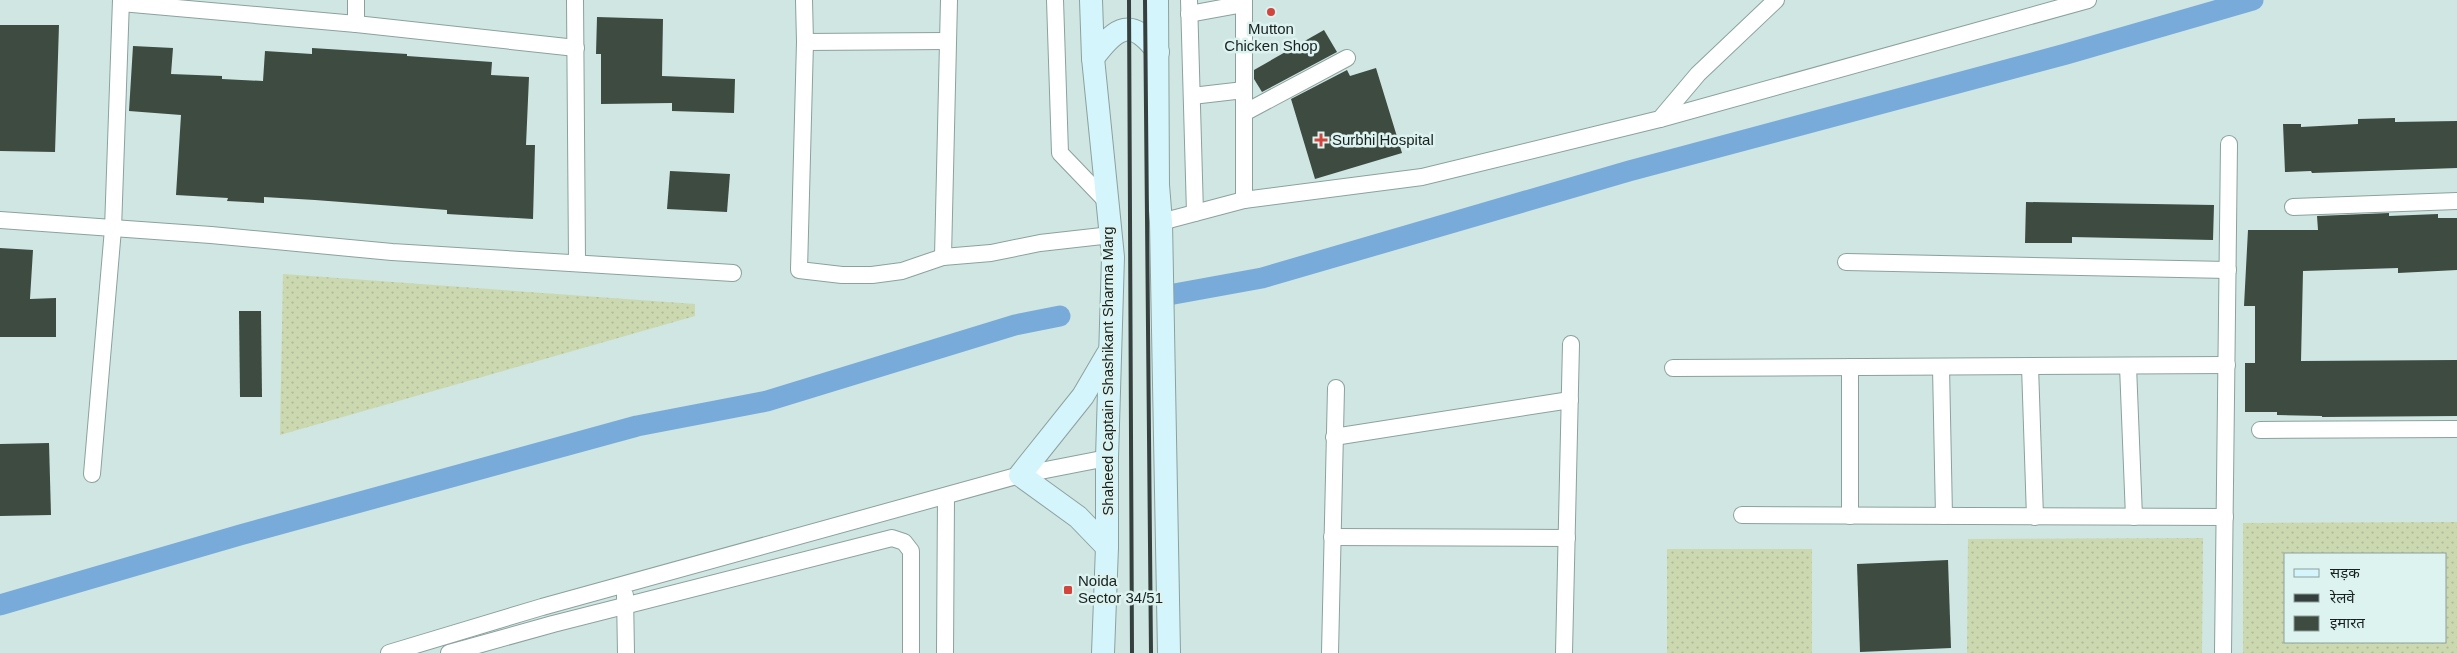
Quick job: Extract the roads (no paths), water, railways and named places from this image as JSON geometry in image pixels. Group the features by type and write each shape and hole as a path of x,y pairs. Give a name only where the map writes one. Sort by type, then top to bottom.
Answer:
{"main road":[{"name":"Shaheed Captain Shashikant Sharma Marg","path":"1091,0 1093,58 1112,246 1107,547 1103,653"},
{"path":"1157,0 1158,185 1162,256 1169,653"},
{"path":"1093,58 1105,42 1125,29 1136,30 1146,36 1158,52"},
{"path":"1107,547 1078,517 1020,475 1083,396 1110,342"}],"street":[{"path":"356,0 356,24"},
{"path":"575,0 577,262"},
{"path":"804,0 805,42 799,270 842,275 872,275 902,271 943,257 991,254 1040,243 1112,246"},
{"path":"943,257 949,0"},
{"path":"1054,0 1060,153 1108,203"},
{"path":"1660,119 1698,74 1776,0"},
{"path":"1161,222 1244,200 1422,178 1660,119 2088,0"},
{"path":"92,474 113,228 121,2 356,24 576,48"},
{"path":"1195,213 1189,7 1244,2 1244,200"},
{"path":"805,42 947,41"},
{"path":"1244,113 1347,58"},
{"path":"1192,96 1244,90"},
{"path":"2224,653 2229,144"},
{"path":"2293,207 2457,201"},
{"path":"0,220 392,252 733,273"},
{"path":"1846,262 2228,270"},
{"path":"1564,653 1571,344"},
{"path":"1673,368 2226,365"},
{"path":"2030,366 2035,516"},
{"path":"2128,366 2134,517"},
{"path":"1850,367 1850,516"},
{"path":"1941,367 1944,516"},
{"path":"1330,653 1336,388"},
{"path":"1334,438 1570,400"},
{"path":"2260,430 2457,429"},
{"path":"389,653 624,585 1020,475 1107,458"},
{"path":"945,653 946,497"},
{"path":"1742,515 2225,517"},
{"path":"1332,537 1567,538"},
{"path":"449,653 892,538 904,542 911,551 911,653"},
{"path":"624,585 626,653"}],"waterway":[{"path":"1163,296 1262,278 1629,171 2066,54 2253,0"},
{"path":"0,605 240,535 637,426 767,401 1015,325 1060,316"}],"railway":[{"path":"1129,0 1132,653"},
{"path":"1145,0 1151,653"}],"place":[{"name":"Mutton Chicken Shop","path":"1271,12"},
{"name":"Surbhi Hospital","path":"1321,140"},
{"name":"Noida Sector 34/51","path":"1068,590"}]}
